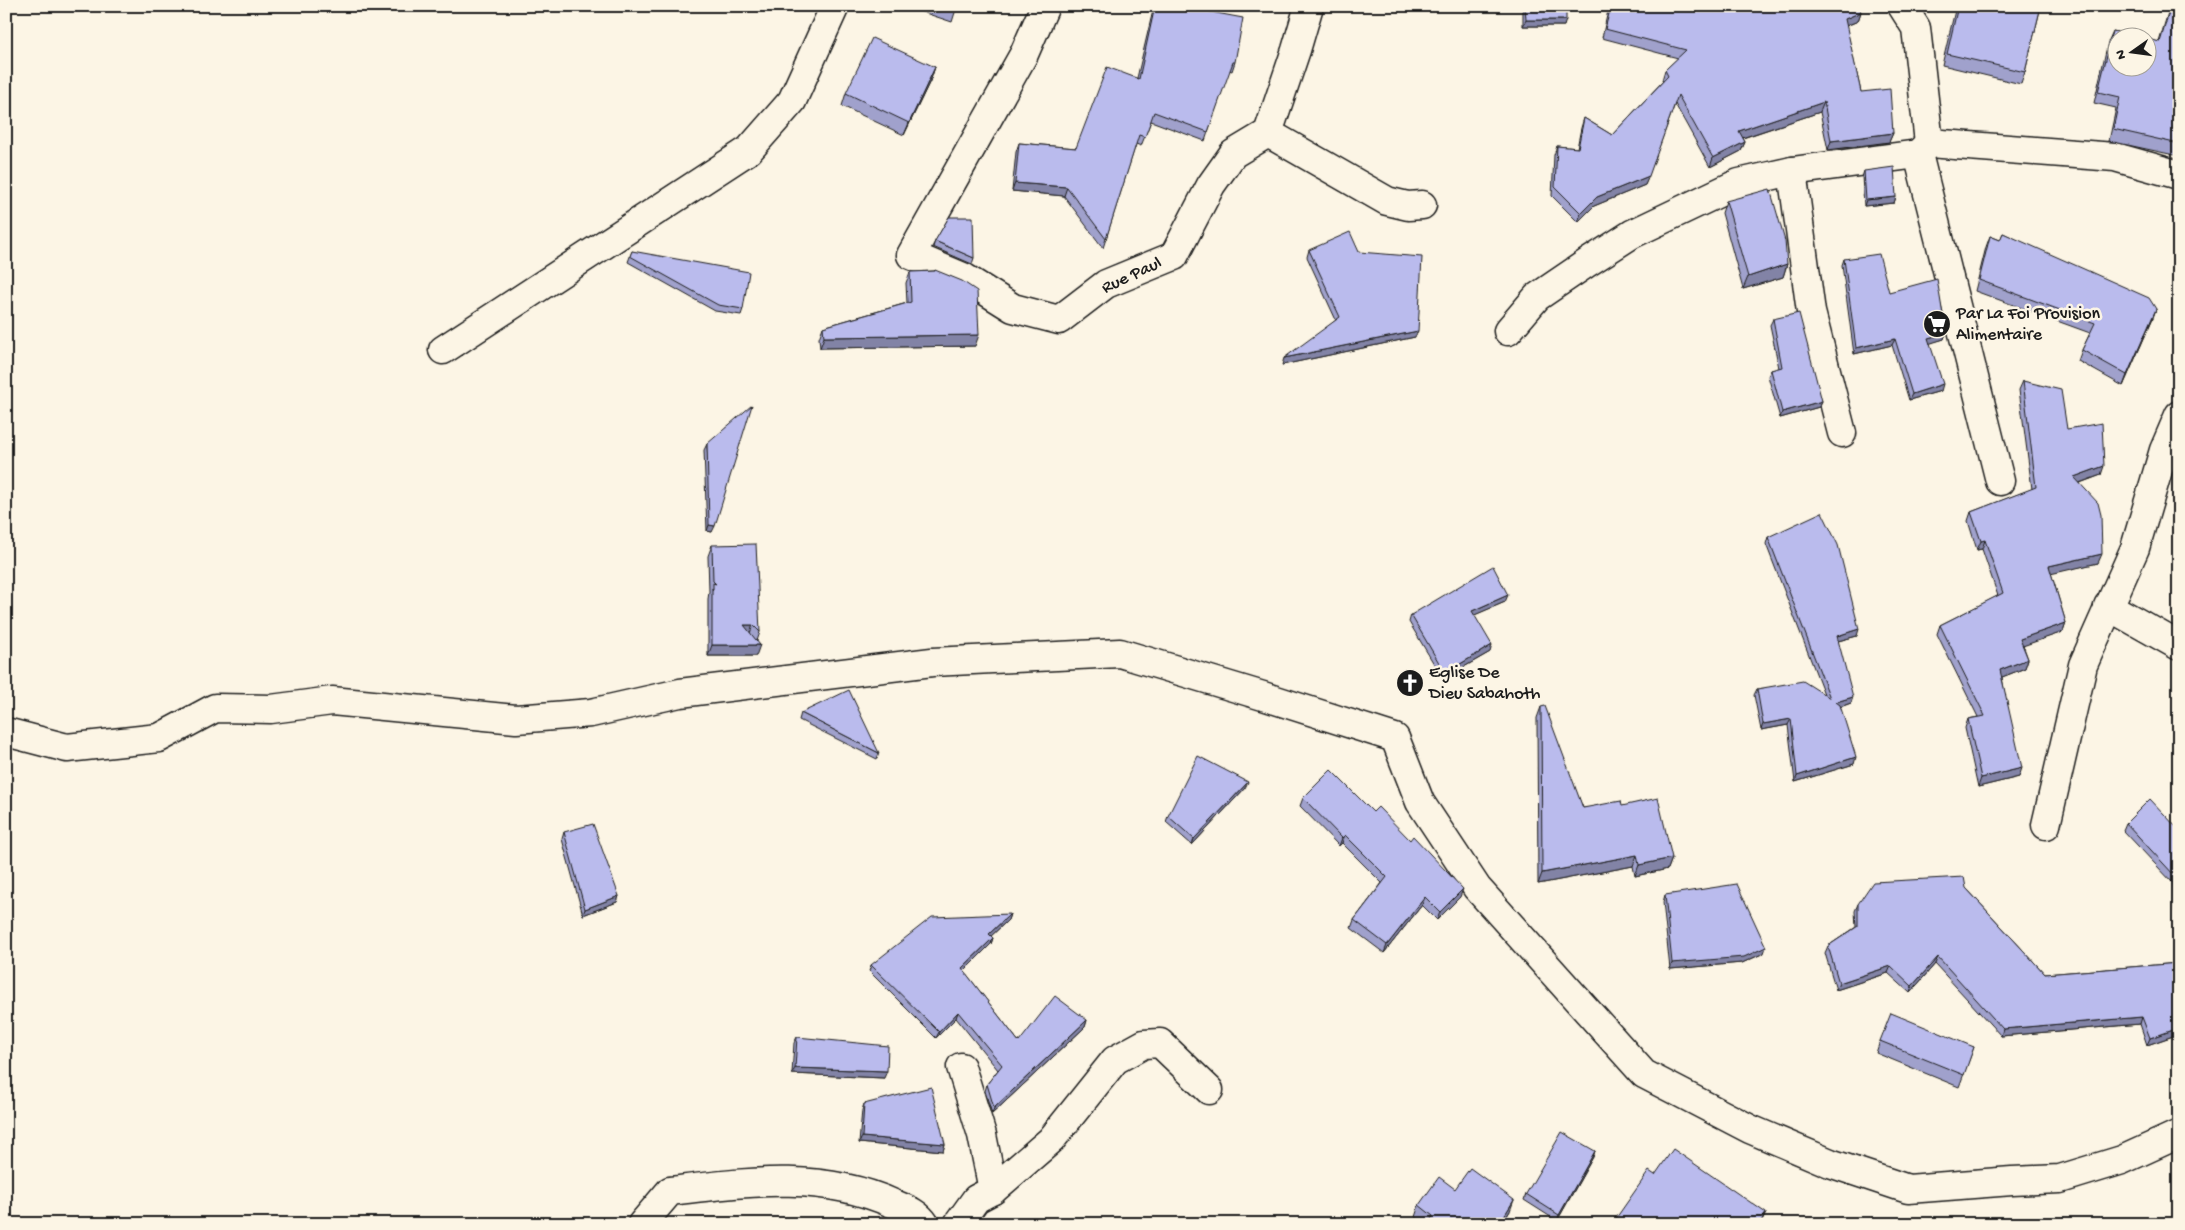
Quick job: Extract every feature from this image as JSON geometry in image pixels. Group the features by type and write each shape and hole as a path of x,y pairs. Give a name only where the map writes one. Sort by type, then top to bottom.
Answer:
{"street":[{"path":"443,350 749,150 792,101 834,6"},
{"name":"Rue Paul","path":"1046,6 1024,54 910,255 965,278 1013,308 1059,320 1106,284 1174,256 1211,185 1234,154 1268,133"},
{"path":"1309,6 1268,133 1387,201 1408,206 1422,205"},
{"path":"1902,6 1916,28 1923,149 2000,481"},
{"path":"1508,331 1537,297 1632,234 1739,183 1792,171 1923,149 2115,157 2179,175"},
{"path":"1792,171 1811,312 1842,433"},
{"path":"2046,824 2083,666 2135,548 2164,450 2179,416"},
{"path":"2108,606 2179,646"},
{"path":"6,732 67,748 159,738 215,708 271,709 332,701 516,719 591,713 680,693 932,662 1120,653 1395,738 1420,802 1476,888 1644,1074 1750,1129 1830,1163 1908,1190 2012,1180 2060,1179 2122,1160 2179,1134"},
{"path":"958,1224 976,1199 994,1190 1051,1140 1115,1060 1144,1044 1160,1043 1209,1090"},
{"path":"961,1067 982,1135 994,1190"},
{"path":"642,1224 670,1191 739,1183 801,1181 868,1192 919,1215 925,1224"}],"building":[{"path":"1155,6 1179,6 1243,18 1235,62 1233,62 1208,132 1154,112 1145,137 1139,135 1106,239 1067,187 1015,183 1019,143 1076,148 1107,67 1139,79"},
{"path":"1525,6 1566,6 1566,20 1526,20"},
{"path":"1611,6 1750,6 1756,10 1765,6 1859,6 1861,12 1845,19 1861,92 1890,89 1893,133 1831,141 1824,102 1739,131 1745,142 1713,158 1678,95 1649,176 1597,197 1581,213 1555,187 1557,146 1578,148 1584,118 1612,135 1668,76 1665,70 1686,50 1605,29"},
{"path":"1958,6 2041,6 2025,72 1947,54"},
{"path":"2171,6 2179,6 2179,144 2113,129 2120,97 2098,92 2108,51 2108,78 2158,78 2158,42 2160,42"},
{"path":"872,38 935,67 909,123 846,93"},
{"path":"1894,167 1896,197 1866,200 1864,171"},
{"path":"1770,189 1785,241 1787,264 1748,277 1726,201"},
{"path":"949,217 973,217 974,258 935,241"},
{"path":"1350,232 1359,252 1422,257 1418,331 1284,358 1340,317 1309,250"},
{"path":"2003,233 2149,298 2156,309 2127,375 2082,350 2095,323 1979,280 1990,236 2000,240"},
{"path":"632,251 749,272 743,309 718,305 630,256"},
{"path":"1879,254 1889,292 1937,279 1946,333 1928,338 1943,384 1912,394 1895,339 1856,348 1844,259"},
{"path":"935,270 962,281 977,291 979,335 824,337 823,327 911,302 910,272"},
{"path":"1799,313 1822,401 1782,412 1771,370 1782,367 1773,319"},
{"path":"2023,381 2061,390 2067,429 2102,423 2104,466 2074,477 2098,503 2101,515 2102,554 2049,566 2066,623 2020,639 2028,659 2000,670 2022,768 1981,778 1968,719 1985,716 1940,625 2003,593 1985,540 1981,541 1971,512 2036,487"},
{"path":"752,405 715,526 709,525 707,444"},
{"path":"1822,512 1838,545 1859,629 1837,636 1853,697 1836,702 1840,705 1856,757 1797,776 1791,719 1763,724 1757,689 1803,681 1830,698 1768,537"},
{"path":"756,544 760,632 753,625 744,625 760,645 712,645 712,588 713,590 713,583 716,584 713,581 712,545"},
{"path":"1493,566 1508,595 1472,611 1492,645 1445,673 1411,615"},
{"path":"849,690 879,753 801,713"},
{"path":"1545,706 1583,808 1621,801 1622,806 1658,798 1672,858 1639,865 1637,855 1542,873 1541,707"},
{"path":"1198,756 1248,782 1194,839 1168,816"},
{"path":"1331,770 1373,812 1378,807 1410,840 1413,836 1463,889 1440,912 1425,897 1387,945 1354,920 1387,877 1345,835 1342,838 1303,798"},
{"path":"2150,799 2179,830 2179,918 2175,876 2126,823"},
{"path":"593,824 619,896 585,909 564,832"},
{"path":"1964,877 1966,888 2045,974 2179,963 2179,1028 2150,1038 2142,1017 2003,1029 1938,957 1912,986 1891,966 1839,983 1828,946 1858,926 1858,904 1873,882"},
{"path":"1737,884 1766,947 1744,957 1672,963 1665,895"},
{"path":"1010,914 989,934 993,938 962,968 1019,1042 1055,996 1087,1020 994,1108 987,1084 1002,1065 958,1012 939,1032 871,965 932,917"},
{"path":"1891,1013 1974,1047 1964,1075 1880,1041"},
{"path":"797,1037 888,1046 887,1071 795,1068"},
{"path":"931,1087 945,1144 862,1137 864,1104"},
{"path":"1562,1132 1595,1151 1559,1215 1526,1194"},
{"path":"1673,1149 1766,1213 1759,1224 1612,1224 1649,1171 1655,1175"},
{"path":"1470,1168 1514,1200 1499,1224 1428,1224 1433,1216 1419,1205 1439,1177 1455,1189"}],"place":[{"name":"Par La Foi Provision Alimentaire","path":"1937,324"},
{"name":"Eglise De Dieu Sabahoth","path":"1410,683"}]}
